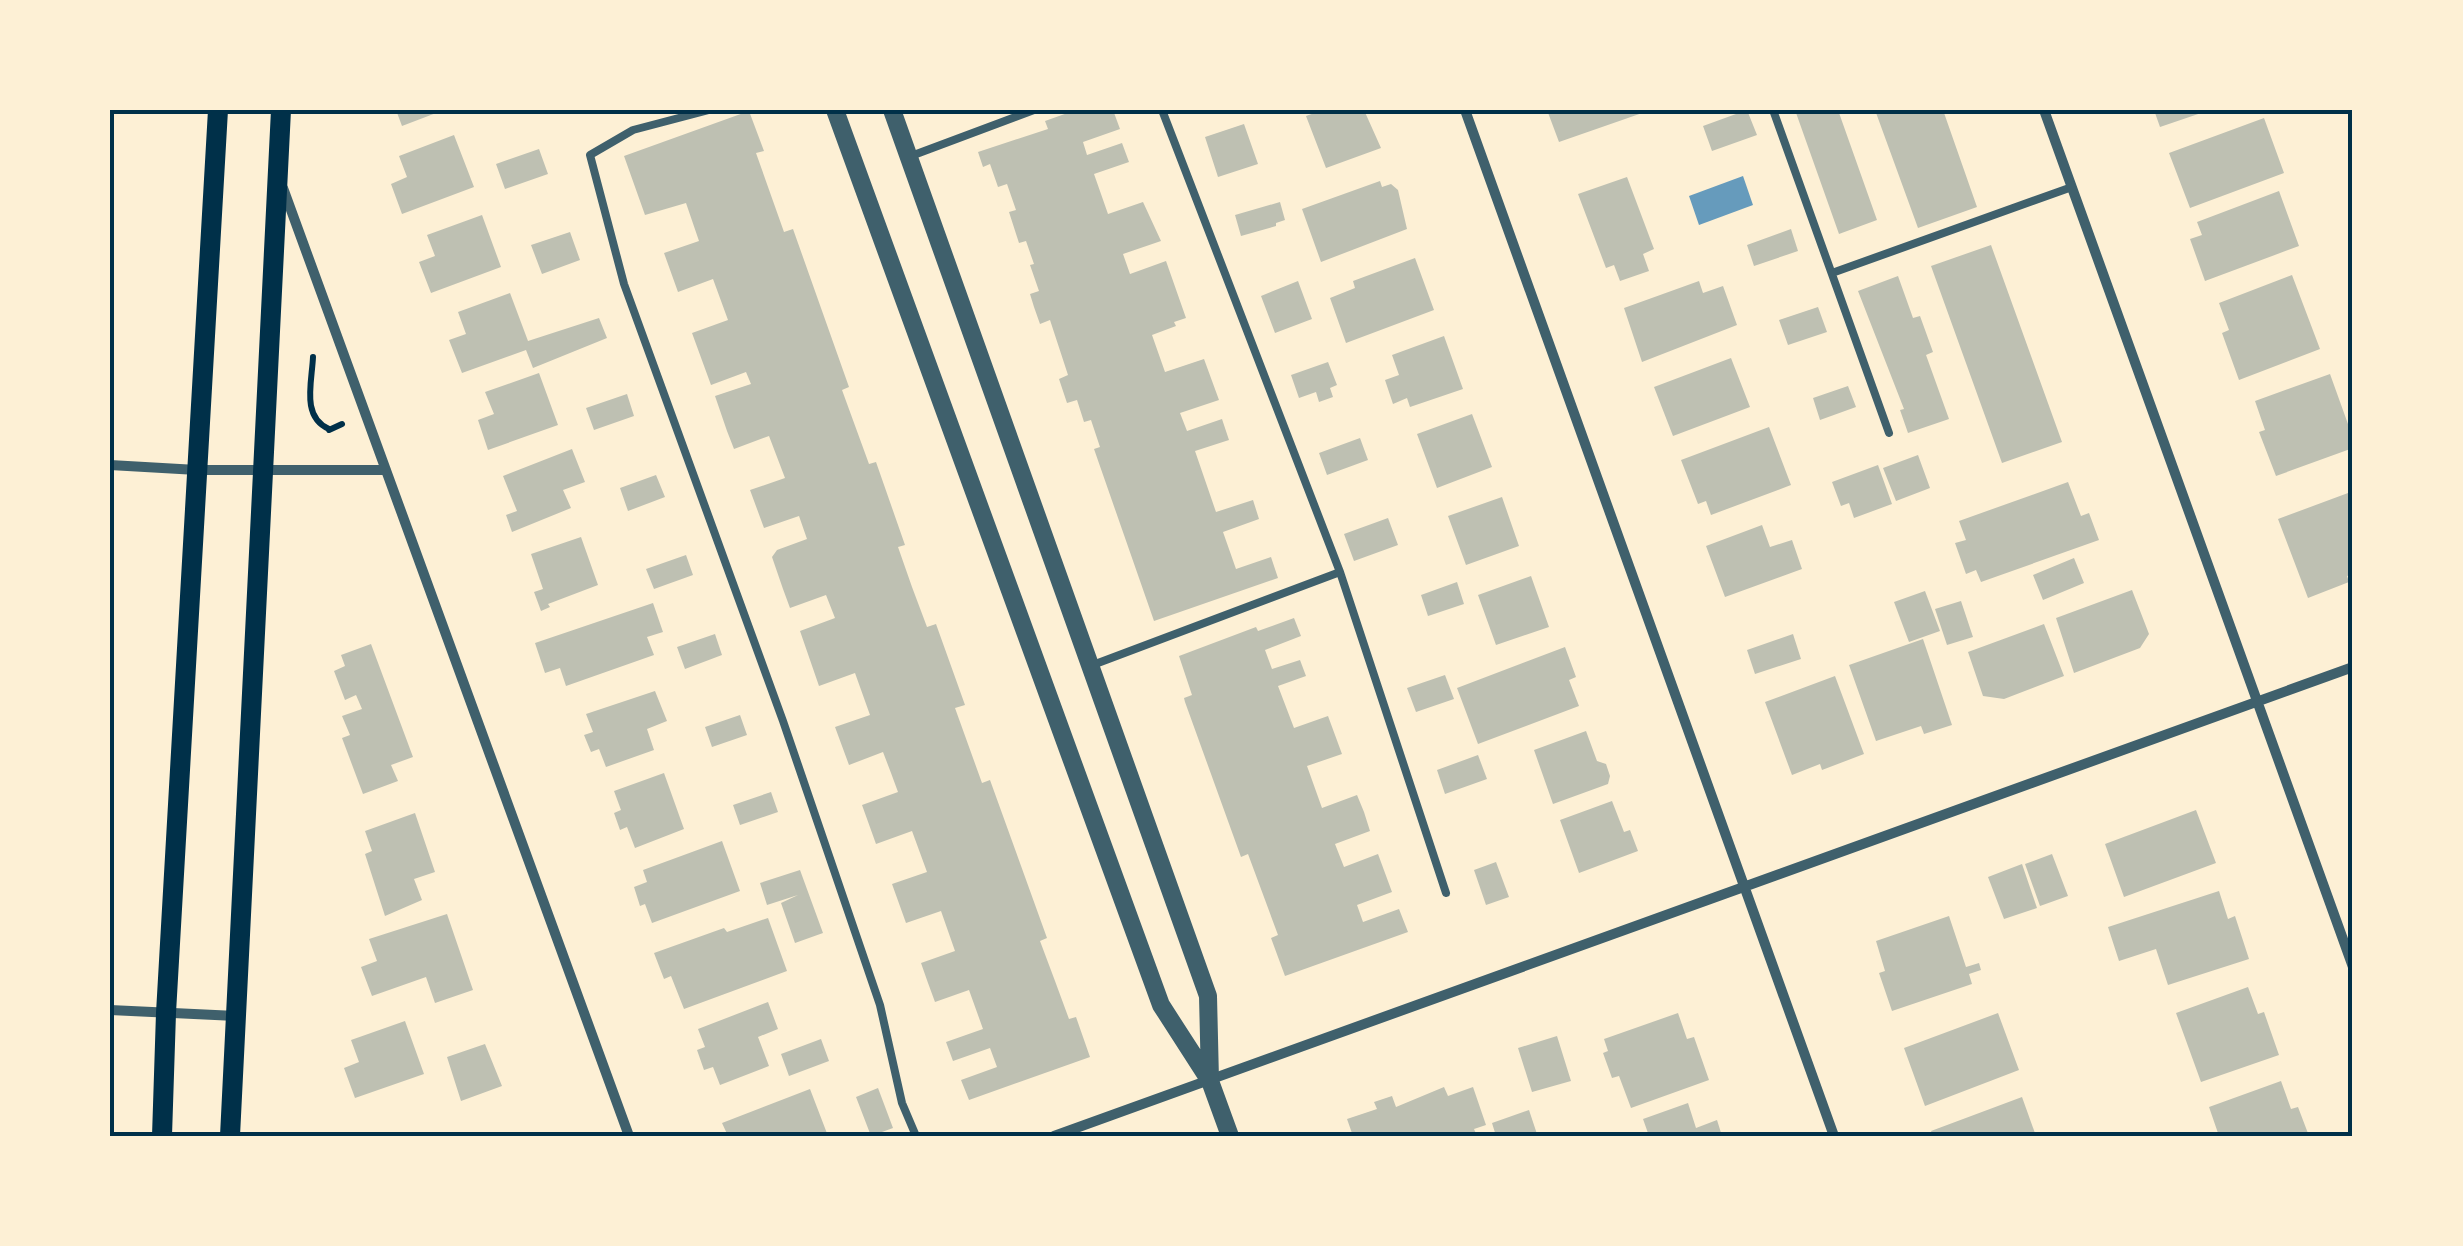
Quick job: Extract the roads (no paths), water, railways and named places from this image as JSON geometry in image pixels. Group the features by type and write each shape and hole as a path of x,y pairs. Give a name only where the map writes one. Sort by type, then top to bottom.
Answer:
{"main road":[{"path":"162,1136 218,110"},
{"path":"230,1136 281,110"}],"street":[{"path":"835,110 1161,1005 1210,1080 1230,1136"},
{"path":"892,110 1208,996 1210,1080"},
{"path":"1466,110 1834,1136"},
{"path":"2044,110 2353,967"},
{"path":"278,173 629,1136"},
{"path":"110,465 197,470 386,470"},
{"path":"1054,1136 2353,667"},
{"path":"110,1010 236,1016"}],"lane":[{"path":"709,110 633,130 590,155 624,284 784,721 880,1005 902,1103 916,1136"},
{"path":"908,157 1034,110"},
{"path":"1162,110 1340,572 1446,893"},
{"path":"1772,110 1889,434"},
{"path":"1832,273 2072,188"},
{"path":"1090,666 1340,572"}],"water":[{"path":"1743,176 1753,205 1699,225 1689,196"}]}
